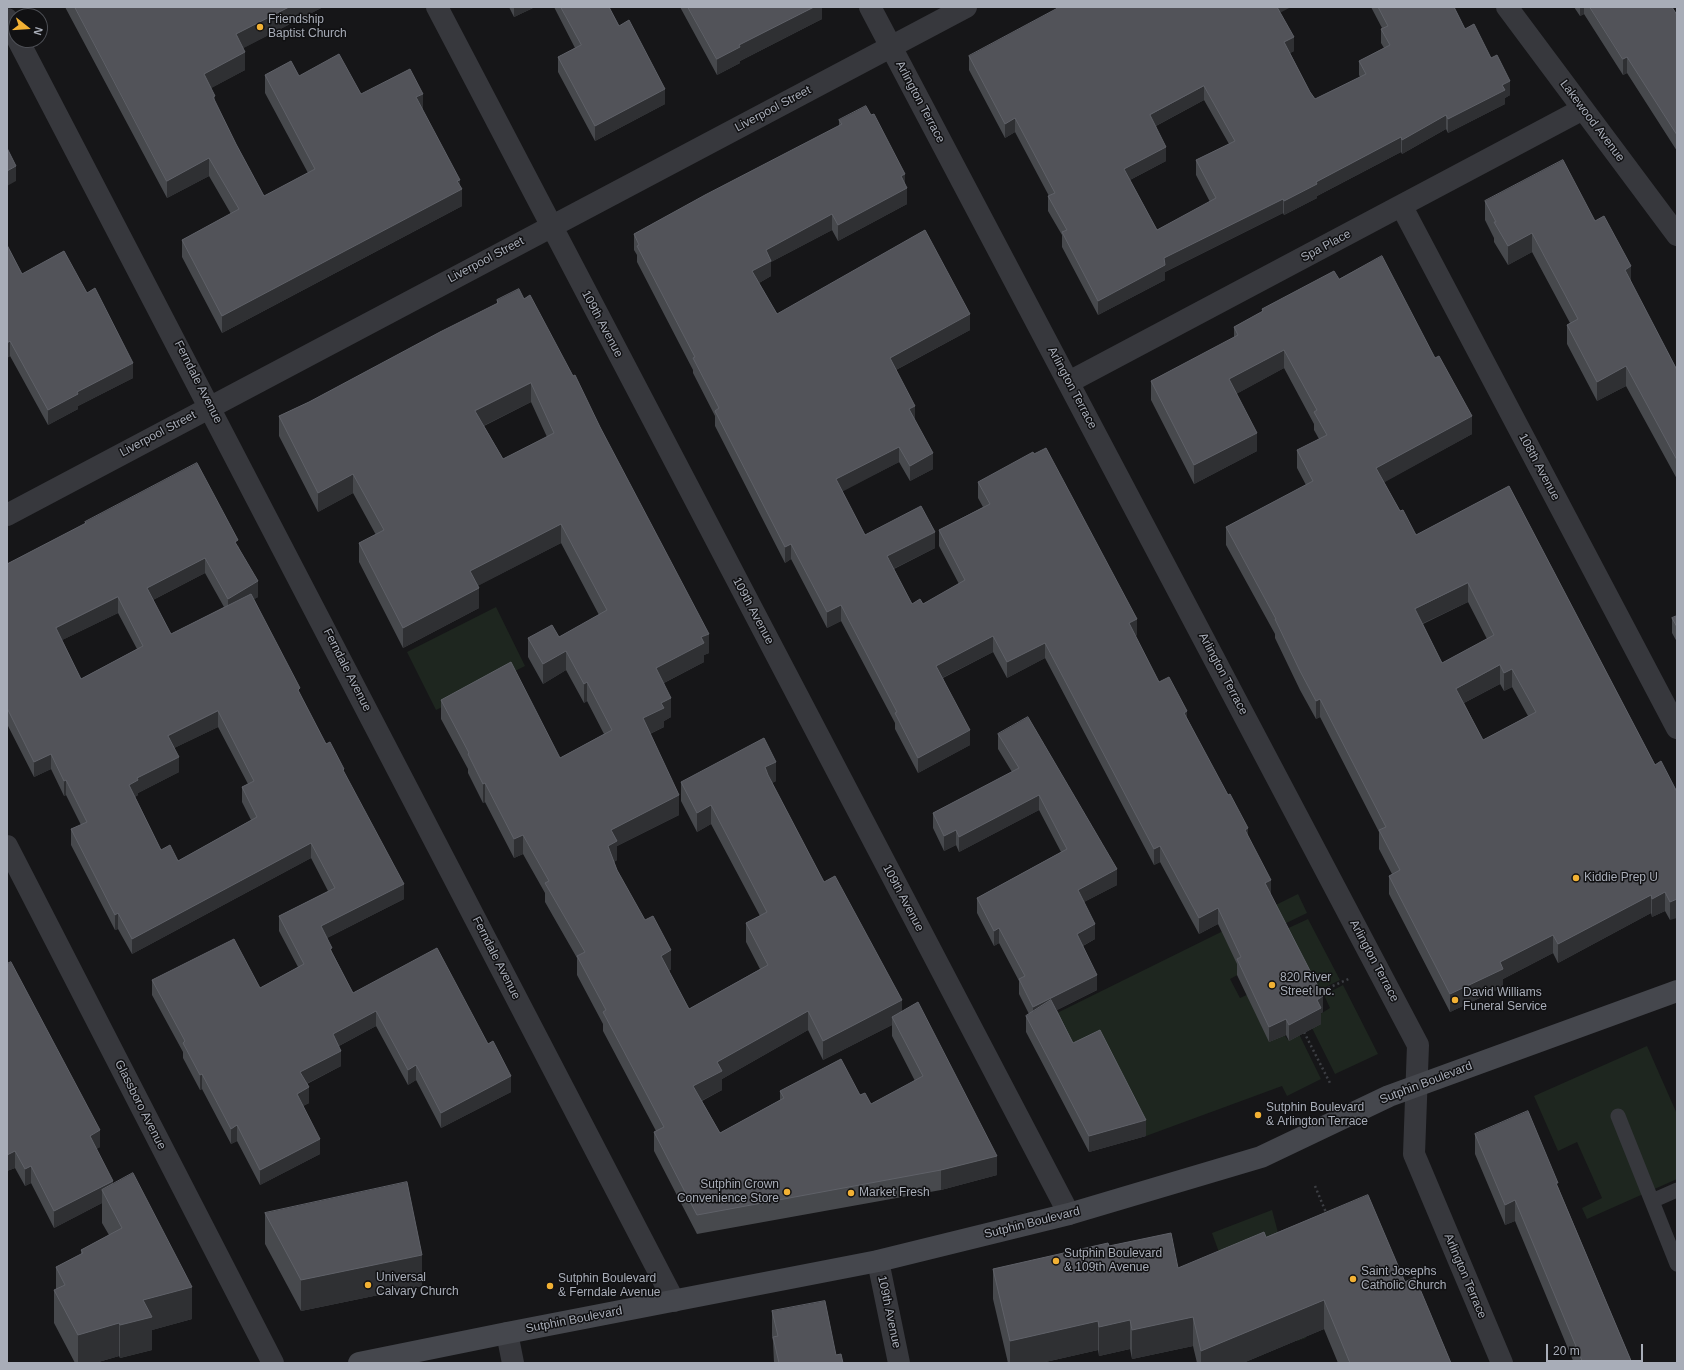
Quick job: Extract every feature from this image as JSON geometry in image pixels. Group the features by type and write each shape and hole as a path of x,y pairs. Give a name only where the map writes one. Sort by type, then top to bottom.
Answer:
{"main road":[{"name":"Sutphin Boulevard","path":"359,1363 878,1261 1069,1214 1261,1157 1388,1096 1676,993"}],"street":[{"name":"109th Avenue","path":"437,7 1069,1214"},
{"name":"Arlington Terrace","path":"870,7 1418,1045 1414,1154 1502,1363"},
{"name":"Liverpool Street","path":"7,515 210,406 966,7"},
{"name":"Lakewood Avenue","path":"1507,7 1677,234"},
{"name":"Ferndale Avenue","path":"22,48 210,406 674,1301"},
{"name":"Spa Place","path":"1069,382 1583,110"},
{"name":"108th Avenue","path":"1402,207 1677,728"},
{"name":"Glassboro Avenue","path":"7,846 273,1363"},
{"name":"109th Avenue","path":"878,1261 899,1363"},
{"path":"507,1333 513,1363"}],"lane":[{"path":"1618,1116 1677,1264"},
{"path":"1652,1201 1677,1190"}],"path":[{"path":"1319,997 1317,993 1351,978"},
{"path":"1304,1032 1331,1085"},
{"path":"1315,1186 1328,1217"}],"shaded area":[{"path":"496,607 525,666 436,710 407,652"},
{"path":"1298,894 1307,913 1278,927 1241,973 1230,979 1240,998 1253,992 1288,1040 1299,1034 1321,1079 1287,1096 1282,1086 1146,1136 1100,1046 1073,1059 1051,1016"},
{"path":"1308,919 1340,980 1313,993 1282,931"},
{"path":"1343,985 1378,1054 1335,1074 1312,1028 1317,1016 1330,1008 1324,995"},
{"path":"1647,1046 1677,1114 1677,1179 1587,1219 1582,1208 1602,1198 1577,1142 1558,1151 1534,1096"},
{"path":"1272,1210 1306,1338 1297,1341 1228,1277 1212,1233"}],"building":[{"path":"75,7 289,7 236,34 245,52 204,74 215,96 213,97 236,144 264,196 315,169 265,75 291,61 299,76 339,54 361,94 410,69 423,94 416,97 460,180 457,181 462,189 222,316 182,240 239,209 209,158 167,181"},
{"path":"561,7 609,7 619,26 629,20 665,89 595,126 558,57 581,45"},
{"path":"688,7 814,7 739,45 740,47 717,59"},
{"path":"1060,7 1277,7 1294,37 1284,42 1315,99 1366,74 1359,61 1390,45 1381,29 1388,26 1378,7 1454,7 1465,29 1474,24 1491,58 1497,55 1510,81 1502,85 1505,90 1448,119 1446,115 1402,140 1401,137 1316,182 1317,184 1284,201 1283,199 1164,258 1165,265 1098,301 1062,232 1067,230 1048,196 1055,193 1015,118 1005,124 969,56","holes":["1204,86 1235,141 1196,160 1216,198 1157,230 1124,169 1166,147 1150,115"]},
{"path":"1590,7 1672,7 1677,15 1677,135 1627,57 1623,59"},
{"path":"866,106 871,115 874,114 905,174 901,176 907,188 838,225 832,214 766,250 771,261 752,271 777,314 925,230 970,314 890,358 915,406 909,409 933,453 910,466 899,447 836,479 865,535 921,506 935,532 887,556 912,604 920,599 923,604 965,580 939,530 990,504 978,482 1033,452 1034,454 1046,448 1137,619 1129,623 1159,682 1169,677 1187,711 1184,713 1228,795 1230,794 1248,828 1245,830 1271,880 1265,883 1323,996 1317,1000 1321,1008 1289,1025 1286,1019 1269,1027 1237,959 1241,957 1218,908 1199,918 1160,846 1154,849 1045,643 1007,662 993,636 936,666 970,730 918,758 895,713 897,712 841,605 827,612 791,544 785,547 715,411 719,408 693,358 695,357 637,246 639,245 634,234 705,195 842,124 839,120"},
{"path":"7,148 16,166 7,171"},
{"path":"1563,160 1595,221 1604,216 1631,266 1625,270 1677,370 1677,460 1626,366 1597,382 1567,325 1578,319 1532,233 1508,246 1494,222 1496,222 1485,201"},
{"path":"7,245 22,274 64,251 87,293 95,288 133,363 77,392 78,394 48,410 10,341 7,343"},
{"path":"1382,256 1435,358 1439,356 1472,416 1376,468 1400,511 1403,510 1416,535 1509,486 1655,765 1661,761 1677,792 1677,899 1670,902 1665,892 1652,899 1651,895 1558,944 1553,935 1500,962 1503,969 1450,994 1389,876 1400,870 1379,830 1386,827 1320,699 1316,701 1300,671 1276,619 1226,527 1313,481 1297,450 1327,435 1314,412 1317,410 1284,350 1229,379 1257,433 1194,465 1151,381 1238,335 1234,327 1263,311 1262,309 1334,271 1339,279","holes":["1468,583 1494,635 1442,663 1415,609","1500,665 1504,673 1512,669 1536,712 1483,740 1456,689"]},
{"path":"519,289 524,299 530,295 573,376 575,375 600,427 709,634 701,637 704,643 656,668 671,698 661,703 664,708 643,718 679,795 611,830 617,841 608,846 617,870 645,920 653,916 671,950 661,956 689,1009 768,965 746,923 767,912 711,805 697,813 681,782 764,738 776,762 765,767 768,775 824,882 835,876 902,1000 823,1041 808,1011 717,1062 722,1071 693,1086 720,1133 784,1098 780,1091 841,1059 860,1095 865,1093 871,1104 923,1076 892,1017 918,1002 997,1156 941,1170 697,1215 654,1132 664,1127 603,1012 606,1010 577,956 585,952 545,883 549,881 523,835 514,839 485,783 483,784 468,754 469,753 441,700 511,662 560,758 612,730 587,682 584,684 566,651 543,664 528,638 552,625 559,637 607,610 561,524 470,571 479,588 403,628 359,543 384,530 353,474 318,493 279,416 309,402 440,332 498,303 497,300","holes":["531,383 554,433 503,459 475,411"]},
{"path":"197,463 238,540 235,542 258,581 228,599 205,558 147,588 171,634 251,594 300,688 298,690 326,744 330,742 344,769 343,770 404,884 321,926 332,948 330,949 353,993 437,948 488,1044 493,1041 511,1076 441,1113 416,1065 408,1070 376,1011 333,1034 341,1051 300,1072 309,1087 297,1094 320,1139 260,1170 237,1125 231,1129 202,1074 200,1075 183,1043 185,1041 152,980 234,939 260,988 304,964 279,916 335,888 311,843 132,939 118,913 115,915 71,829 87,822 66,780 64,781 51,754 34,762 7,708 7,564 86,523 85,522","holes":["118,597 143,646 81,679 56,628","218,711 254,781 242,787 257,817 178,861 170,845 161,850 129,785 138,780 137,778 179,757 168,736"]},
{"path":"1677,616 1677,627 1672,618"},
{"path":"1028,717 1117,869 1078,890 1095,924 1077,934 1097,975 1033,1007 1019,979 1025,976 999,928 994,931 977,898 1067,849 1039,795 959,837 956,830 944,836 933,813 1019,768 998,734"},
{"path":"11,962 100,1130 90,1136 113,1181 54,1211 31,1166 25,1169 15,1151 7,1155 7,964"},
{"path":"1051,1000 1073,1043 1100,1030 1146,1120 1089,1136 1026,1016"},
{"path":"1528,1111 1558,1183 1556,1183 1632,1363 1583,1363 1515,1200 1505,1205 1475,1134"},
{"path":"133,1173 192,1287 143,1300 152,1317 120,1325 119,1323 78,1335 54,1290 65,1285 56,1267 83,1253 81,1250 122,1228 102,1190"},
{"path":"407,1182 422,1255 301,1280 265,1213"},
{"path":"1368,1195 1405,1282 1415,1277 1451,1363 1350,1363 1324,1300 1201,1351 1193,1317 1132,1330 1130,1320 1099,1327 1098,1321 1010,1341 993,1269 1108,1243 1109,1246 1171,1233 1178,1268 1264,1232 1266,1237"},
{"path":"825,1301 836,1355 841,1354 843,1363 779,1363 773,1337 778,1336 772,1311"}],"place":[{"name":"Friendship Baptist Church","path":"260,27"},
{"name":"Kiddie Prep U","path":"1576,878"},
{"name":"820 River Street Inc.","path":"1272,985"},
{"name":"David Williams Funeral Service","path":"1455,1000"},
{"name":"Sutphin Boulevard & Arlington Terrace","path":"1258,1115"},
{"name":"Sutphin Crown Convenience Store","path":"787,1192"},
{"name":"Market Fresh","path":"851,1193"},
{"name":"Sutphin Boulevard & 109th Avenue","path":"1056,1261"},
{"name":"Saint Josephs Catholic Church","path":"1353,1279"},
{"name":"Universal Calvary Church","path":"368,1285"},
{"name":"Sutphin Boulevard & Ferndale Avenue","path":"550,1286"}]}
